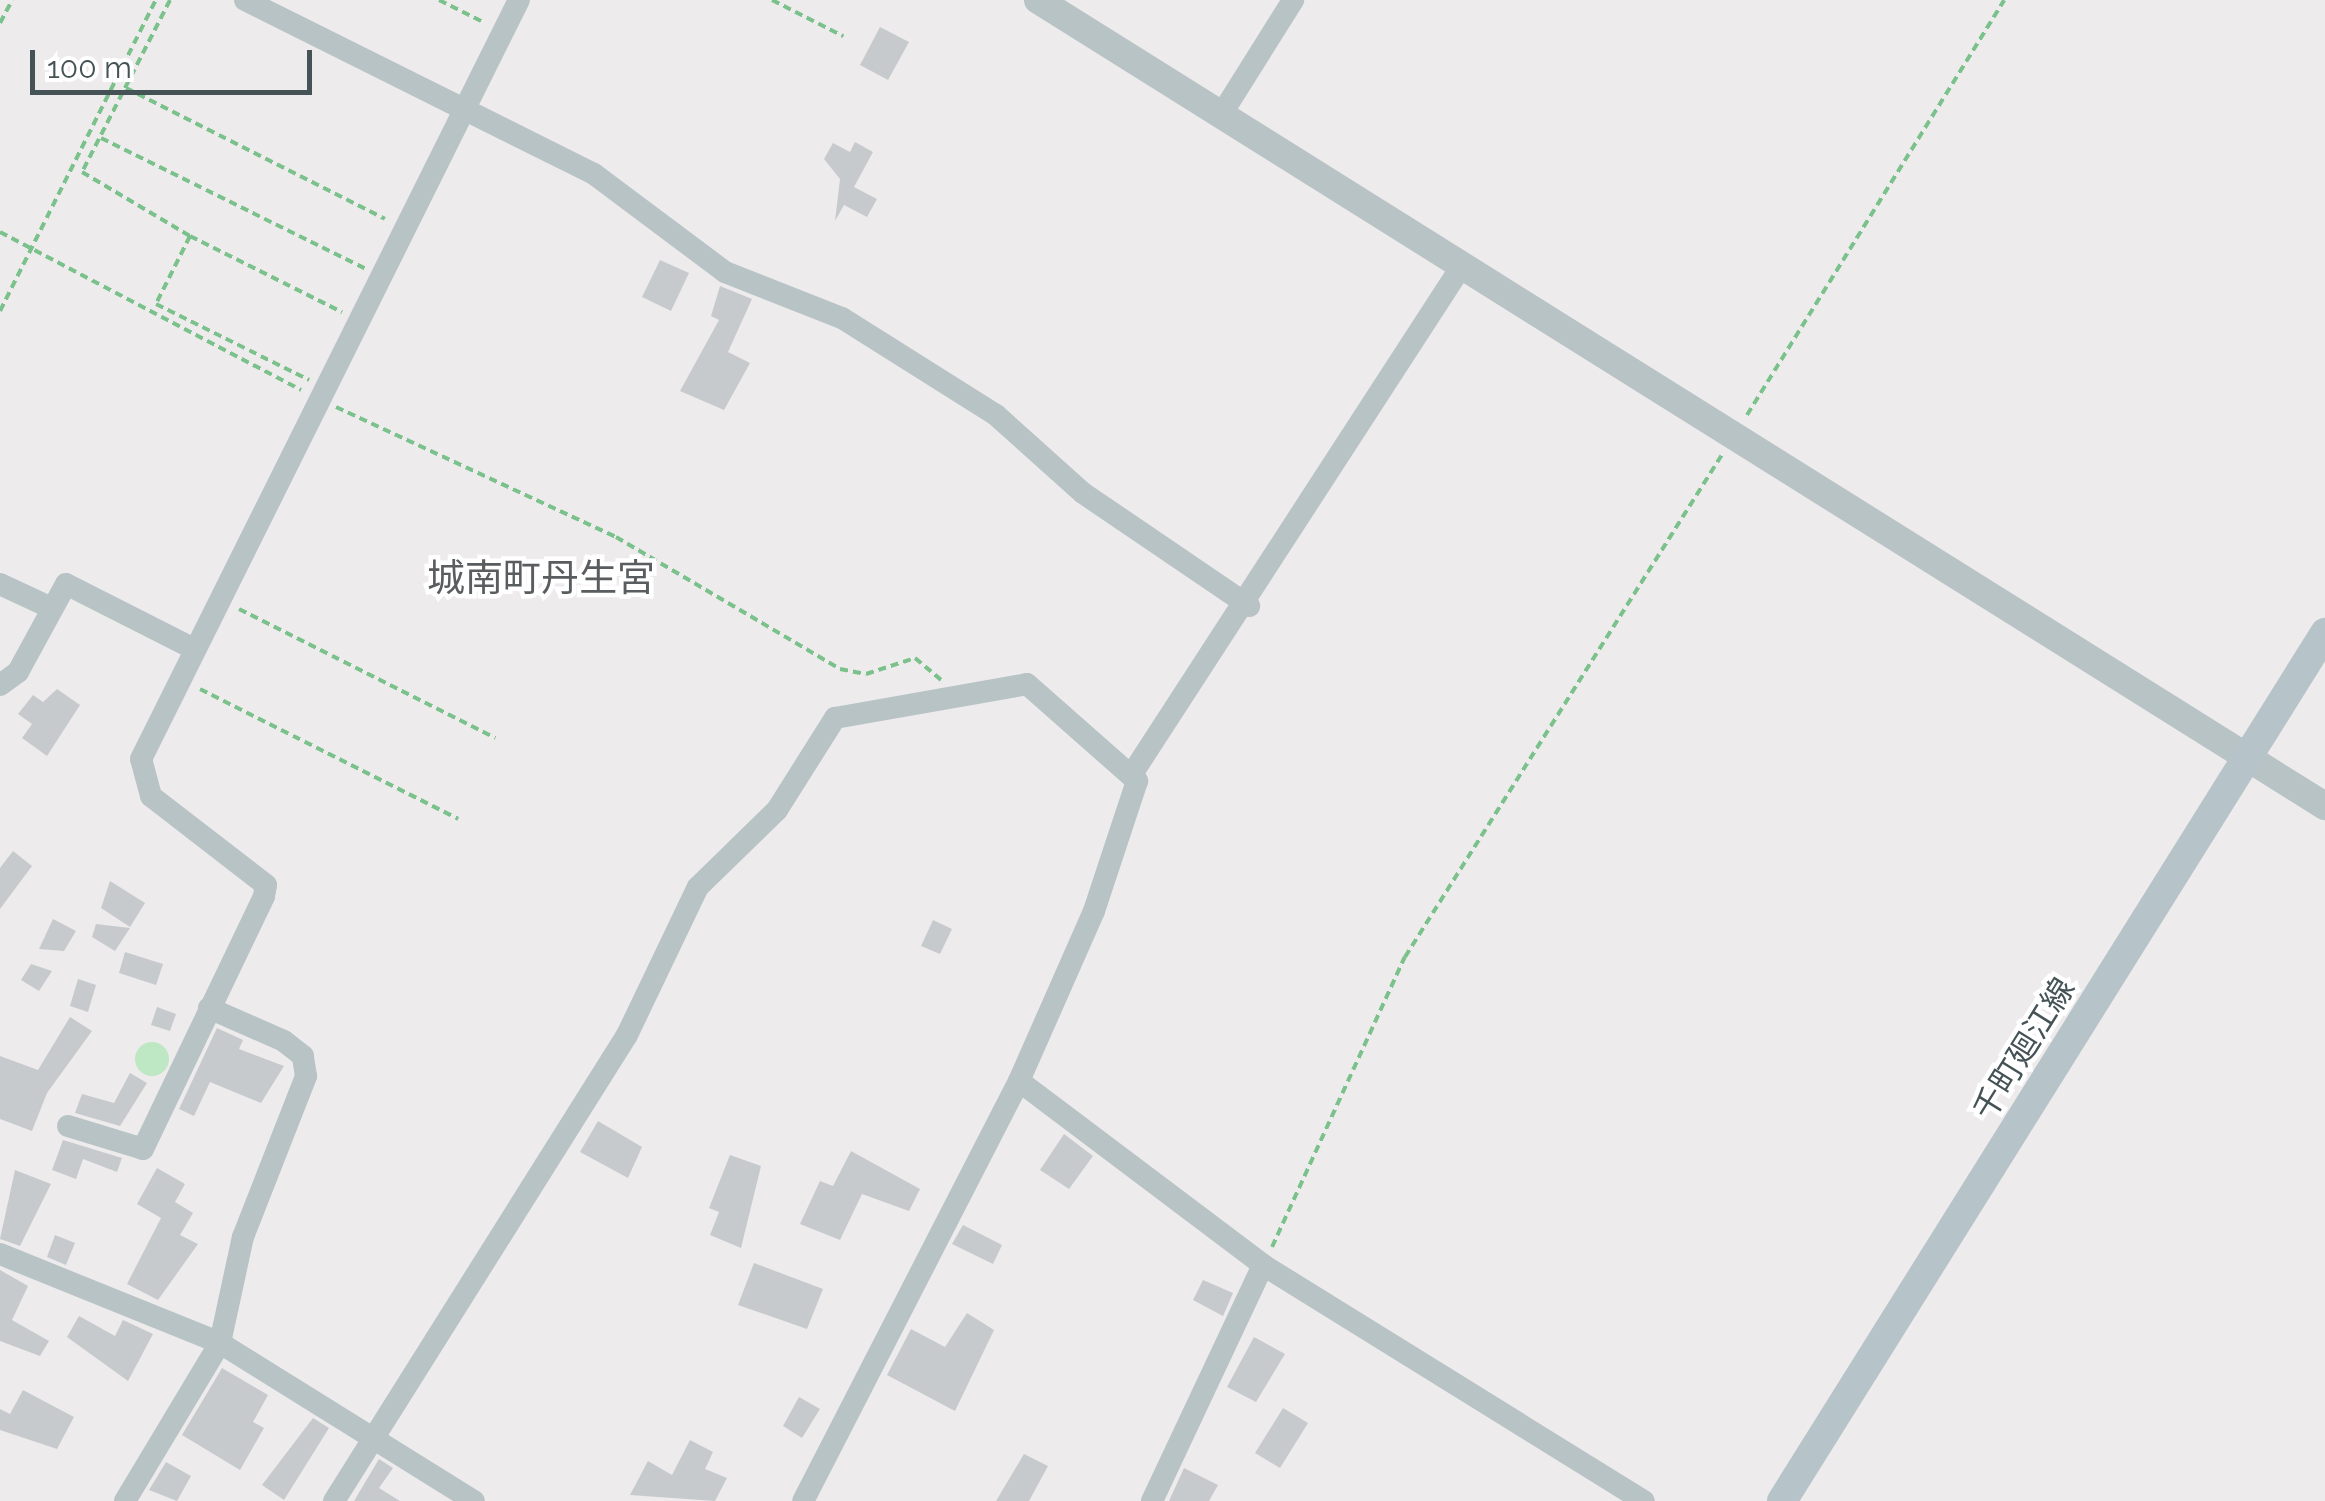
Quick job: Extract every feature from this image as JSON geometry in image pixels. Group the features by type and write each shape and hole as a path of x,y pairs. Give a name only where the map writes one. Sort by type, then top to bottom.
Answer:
{"main road":[{"name":"千町廻江線","path":"1782,1501 2325,633"}],"street":[{"path":"245,0 461,113 594,174 725,272 842,318 996,415 1083,493 1249,606"},
{"path":"68,1126 143,1149 266,885 141,779 178,678 216,598 519,0"},
{"path":"1038,0 2325,806"},
{"path":"1221,114 1293,0"},
{"path":"803,1501 1020,1081 1094,911 1132,774 1249,606 1463,264"},
{"path":"0,584 47,606"},
{"path":"0,685 18,672 47,606 66,584 192,648"},
{"path":"334,1501 376,1441 628,1035 698,887 777,810 834,718 956,693 1027,684 1132,774"},
{"path":"126,1501 220,1343 242,1238 307,1064 272,1033 210,1008"},
{"path":"1020,1081 1264,1265 1644,1501"},
{"path":"0,1254 220,1343 474,1501"},
{"path":"1152,1501 1264,1265"}],"path":[{"path":"0,23 12,0"},
{"path":"0,312 29,246 156,0"},
{"path":"170,0 82,172 190,236 357,319"},
{"path":"439,0 502,32"},
{"path":"772,0 843,36"},
{"path":"1264,1265 1405,957 2004,0"},
{"path":"124,87 403,228"},
{"path":"100,138 379,276"},
{"path":"0,232 616,537 840,669 866,674 914,658 956,693"},
{"path":"190,236 156,304 320,392"},
{"path":"216,598 495,738"},
{"path":"178,678 458,819"}],"green space":[{"path":"152,1042 164,1047 169,1059 164,1071 152,1076 140,1071 135,1059 140,1047"}],"building":[{"path":"880,27 909,42 888,80 860,65"},
{"path":"855,142 873,152 854,187 877,199 867,217 844,205 835,221 840,179 824,159 833,143 850,152"},
{"path":"660,260 689,273 671,311 642,297"},
{"path":"720,286 752,299 728,352 750,363 724,410 680,391 719,320 711,316"},
{"path":"57,689 80,705 47,756 22,738 32,724 18,714 33,695 43,702"},
{"path":"13,851 32,866 0,909 0,868"},
{"path":"110,881 145,903 130,927 101,908"},
{"path":"53,919 76,931 64,951 39,949"},
{"path":"933,920 952,929 940,954 921,946"},
{"path":"96,924 130,928 115,951 92,937"},
{"path":"125,952 163,964 156,985 119,973"},
{"path":"31,964 52,971 39,991 21,980"},
{"path":"78,979 96,985 88,1012 70,1006"},
{"path":"157,1007 176,1014 170,1031 151,1025"},
{"path":"70,1017 92,1031 47,1093 32,1131 0,1119 0,1056 38,1070"},
{"path":"217,1028 243,1040 239,1049 284,1066 261,1103 210,1082 194,1116 179,1109"},
{"path":"130,1073 147,1083 120,1126 75,1113 82,1094 114,1103"},
{"path":"598,1121 642,1147 628,1178 580,1152"},
{"path":"1064,1134 1093,1156 1069,1189 1040,1170"},
{"path":"63,1140 122,1158 117,1172 83,1159 76,1179 52,1170"},
{"path":"851,1151 920,1189 909,1211 862,1194 840,1240 800,1224 820,1181 833,1186"},
{"path":"730,1155 761,1166 741,1248 710,1235 719,1212 709,1208"},
{"path":"157,1168 185,1184 175,1202 193,1213 180,1235 198,1244 158,1300 127,1284 161,1218 137,1204"},
{"path":"15,1170 51,1184 20,1246 0,1239"},
{"path":"963,1225 1002,1245 993,1264 952,1244"},
{"path":"55,1235 75,1243 66,1265 47,1257"},
{"path":"754,1263 823,1289 807,1329 738,1305"},
{"path":"0,1270 28,1286 12,1320 49,1341 40,1356 0,1341"},
{"path":"1203,1280 1233,1293 1223,1316 1193,1300"},
{"path":"967,1313 994,1330 955,1411 887,1375 911,1329 945,1347"},
{"path":"79,1316 115,1336 123,1320 153,1334 128,1381 67,1337"},
{"path":"1254,1337 1285,1354 1256,1402 1227,1387"},
{"path":"222,1368 268,1395 253,1422 264,1428 240,1470 182,1435"},
{"path":"23,1390 74,1417 57,1449 0,1430 0,1409 10,1414"},
{"path":"799,1397 820,1409 802,1438 783,1426"},
{"path":"1283,1408 1308,1423 1280,1468 1255,1453"},
{"path":"313,1418 329,1428 284,1500 262,1485"},
{"path":"690,1440 713,1452 705,1469 727,1478 715,1501 630,1495 648,1461 672,1475"},
{"path":"1024,1454 1048,1466 1029,1501 996,1501"},
{"path":"379,1459 393,1468 379,1488 400,1501 354,1501"},
{"path":"166,1462 191,1476 177,1501 149,1490"},
{"path":"1184,1468 1218,1485 1209,1501 1169,1501"}],"district":[{"name":"城南町丹生宮","path":"541,578"}]}
